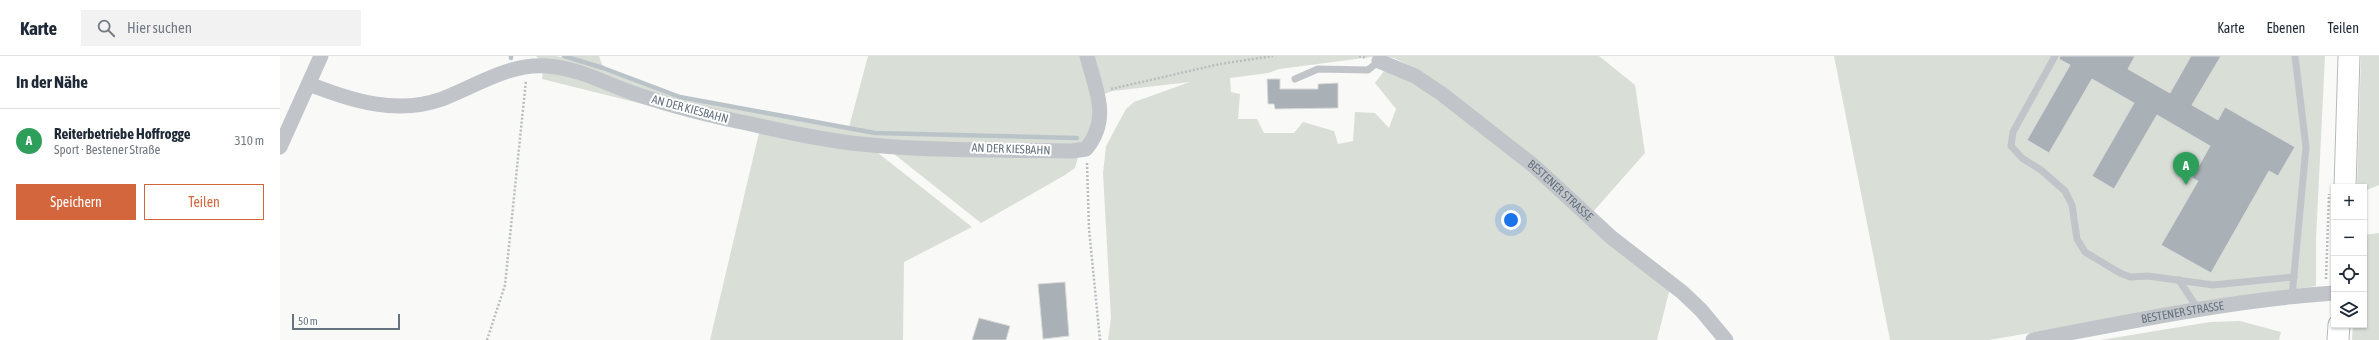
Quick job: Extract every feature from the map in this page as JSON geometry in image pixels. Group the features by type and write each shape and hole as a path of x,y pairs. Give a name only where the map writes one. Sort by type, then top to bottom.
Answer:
{"street":[{"path":"280,147 321,56"},
{"path":"1086,149 1095,137 1100,122 1100,102 1087,56"},
{"path":"2337,184 2349,56"},
{"name":"BESTENER STRASSE","path":"1379,61 1415,76 1442,94 1534,166 1617,242 1682,292 1701,310 1726,340"},
{"name":"AN DER KIESBAHN","path":"309,84 341,97 368,103 385,106 415,106 443,99 509,71 544,65 568,68 676,107 752,125 853,143 1028,150 1086,149"},
{"name":"BESTENER STRASSE","path":"2033,340 2198,309 2292,296 2330,294"},
{"path":"2338,340 2339,328"}],"lane":[{"path":"2055,56 2013,132 2011,146 2022,158 2041,170 2065,191 2072,205 2077,240 2085,252 2130,277 2148,276 2213,285 2294,277"},
{"path":"2292,296 2306,147 2295,56"},
{"path":"1294,79 1318,69 1368,70 1379,61"},
{"path":"2179,280 2198,309"}],"path":[{"path":"1096,92 1220,64 1273,56"},
{"path":"487,340 504,285 528,68"},
{"path":"1086,149 1089,229 1100,340"},
{"path":"2330,294 2335,220"}],"shaded area":[{"path":"536,56 556,56 580,61 680,98 875,134 1076,139 1077,137 876,132 849,127 868,56 1083,56 1098,110 1083,145 882,143 714,114 540,60"},
{"path":"570,56 599,56 603,67"},
{"path":"1092,56 1379,56 1279,69 1268,73 1230,78 1231,92 1240,94 1238,119 1257,119 1264,133 1294,133 1303,122 1334,131 1338,144 1353,141 1355,112 1375,113 1389,128 1396,109 1375,83 1384,71 1406,77 1489,137 1670,288 1657,340 1108,340 1111,318 1103,173 1106,146 1126,109 1134,102 1190,82 1113,91 1100,95"},
{"path":"1384,56 1599,56 1635,85 1645,153 1592,213 1416,69 1394,58"},
{"path":"1834,56 2325,56 2316,239 2316,286 2195,304 1989,340 1890,340"},
{"path":"2361,56 2379,56 2379,185 2367,190 2367,184 2357,184"},
{"path":"543,69 873,149 972,227 904,262 903,340 710,340 759,133 542,79"},
{"path":"889,150 1082,157 1078,157 1075,168 1065,175 981,223"},
{"path":"2379,233 2379,340 2352,340 2353,328 2367,328 2367,235"},
{"path":"2240,321 2281,332 2279,340 2101,340 2210,322"}],"building":[{"path":"2060,56 2135,56 2128,69 2170,93 2191,56 2221,56 2192,105 2218,120 2225,107 2295,147 2278,176 2269,171 2211,273 2161,245 2198,181 2192,178 2210,146 2157,115 2114,189 2092,176 2134,103 2092,79 2049,153 2027,140 2070,65 2059,59"},
{"path":"1267,79 1280,79 1280,89 1318,89 1318,84 1338,83 1338,108 1275,109 1274,104 1268,104"},
{"path":"1065,282 1069,336 1043,339 1038,284"},
{"path":"979,318 1010,326 1006,340 972,340"}],"waterway":[{"path":"564,56 603,68 680,97 875,133 1077,138"}],"place":[{"name":"Reiterbetriebe Hoffrogge","path":"2186,185"}]}
